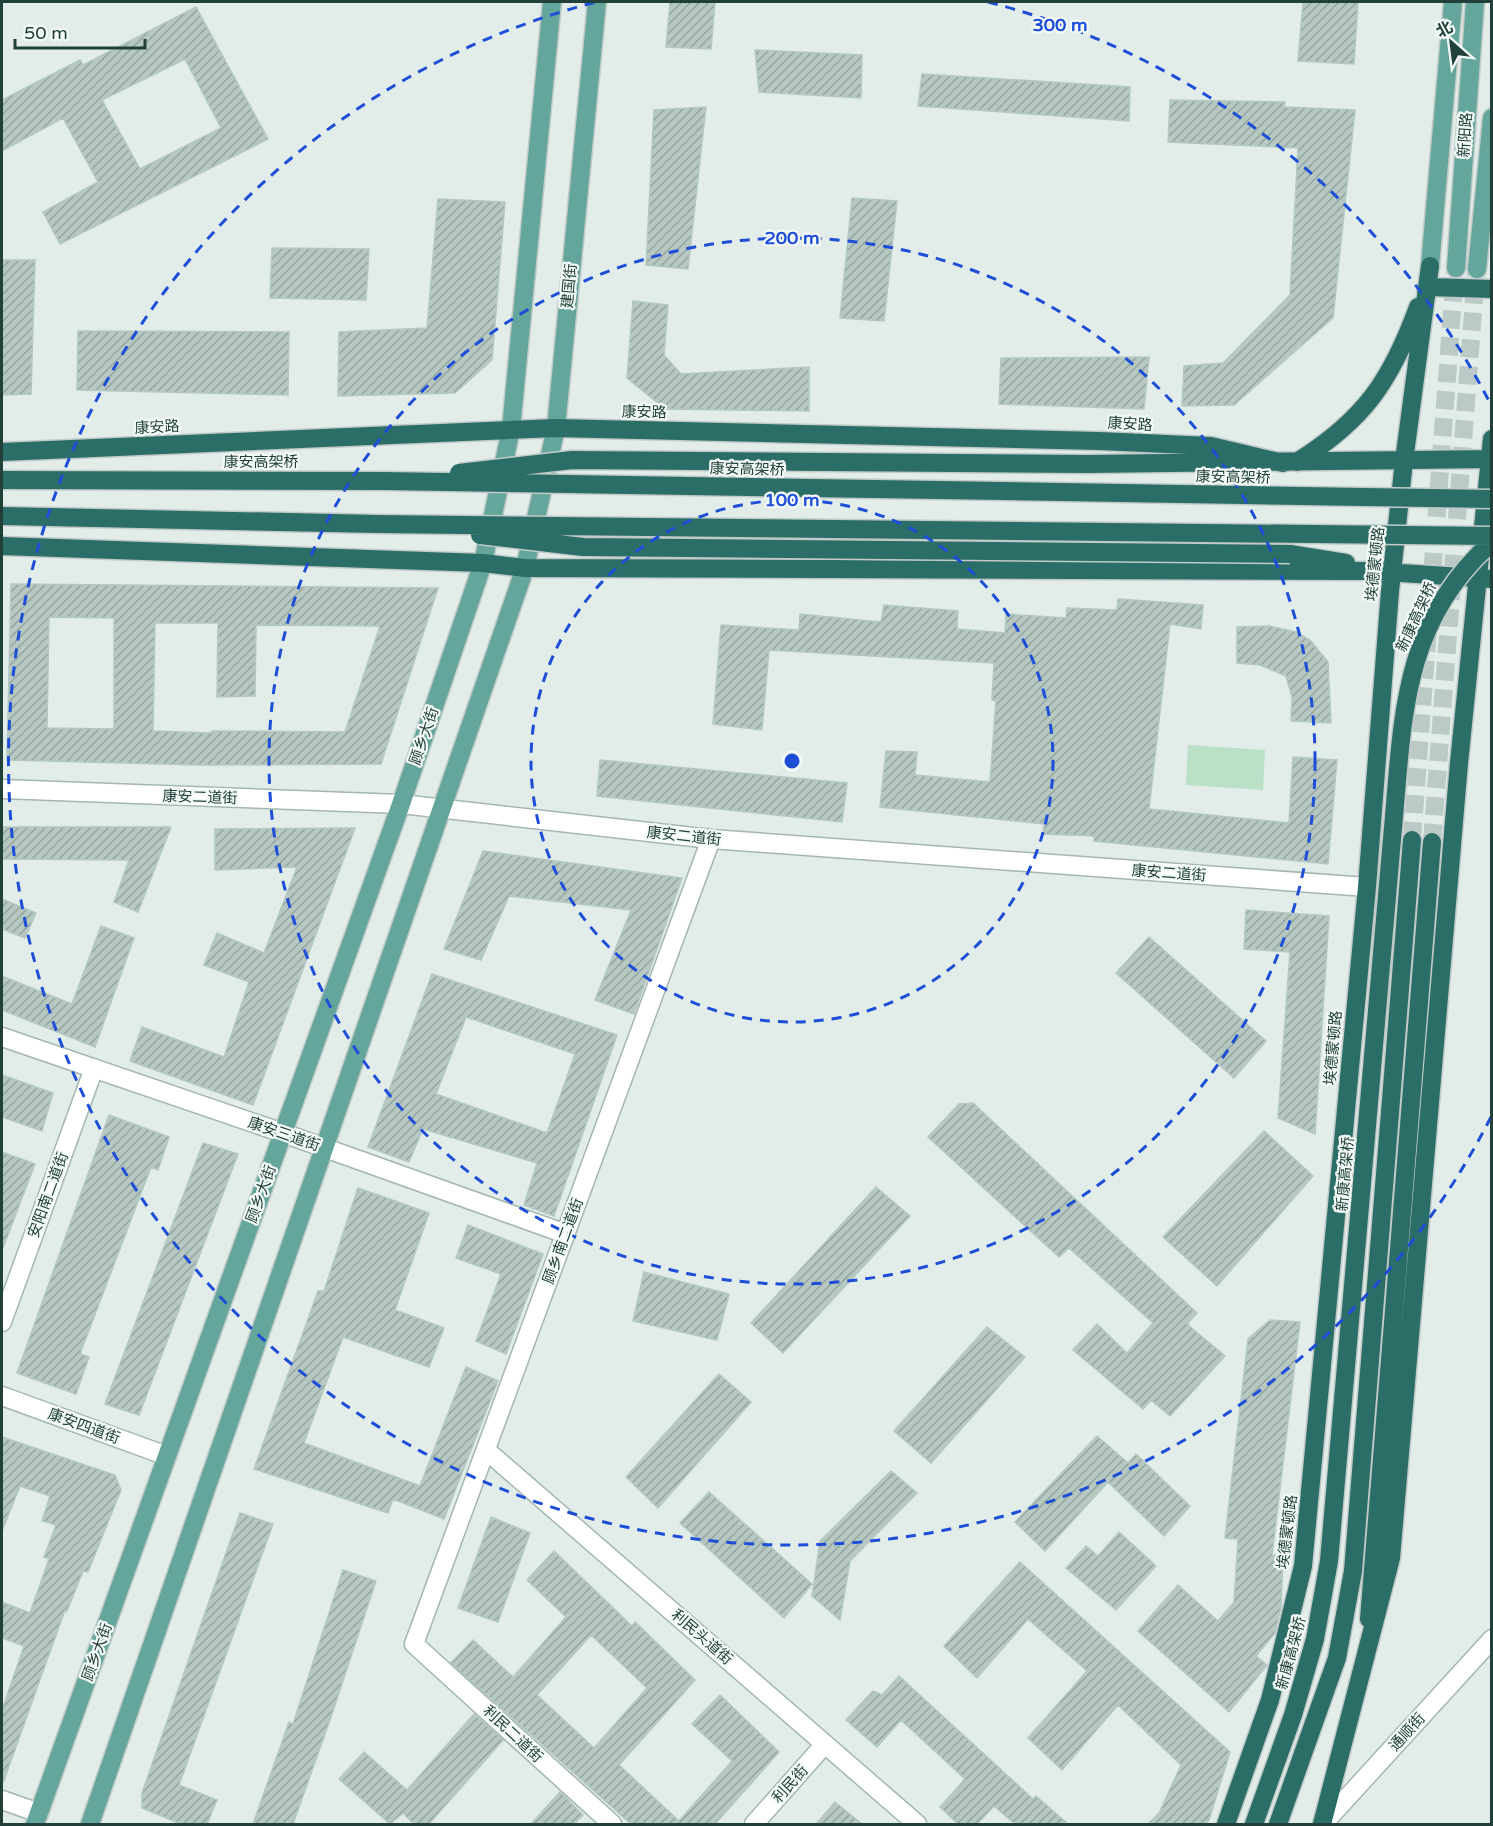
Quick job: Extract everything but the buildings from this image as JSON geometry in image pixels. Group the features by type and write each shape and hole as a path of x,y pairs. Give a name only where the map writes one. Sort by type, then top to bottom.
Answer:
{"highway":[{"path":"1290,463 1339,432 1378,391 1404,345 1430,276 1491,289"},
{"name":"埃德蒙顿路","path":"1226,1824 1270,1700 1302,1566 1367,887 1390,591 1404,461 1430,276"},
{"name":"康安路","path":"2,452 556,428 1099,441 1211,446 1290,463"},
{"path":"1322,1824 1352,1715 1368,1642 1383,1596 1390,1557 1459,763 1491,459 1491,439"},
{"name":"康安路","path":"384,481 572,460 1087,464 1491,459"},
{"name":"康安高架桥","path":"2,480 384,481 1491,499"},
{"path":"2,516 377,524 1491,537"},
{"path":"377,524 584,547 1290,554 1324,558 1371,571"},
{"name":"新康高架桥","path":"1254,1824 1293,1715 1315,1639 1329,1561 1406,699 1420,644 1437,609 1451,584 1491,542"},
{"path":"2,546 483,562 525,568 1371,571 1489,578"},
{"path":"1278,1824 1337,1658 1353,1571 1412,840"},
{"path":"1368,1642 1370,1578 1432,842"}],"main road":[{"path":"483,562 511,429 552,2"},
{"name":"建国街","path":"525,568 556,428 597,2"},
{"path":"1430,276 1453,2"},
{"name":"新阳路","path":"1456,268 1475,2"},
{"name":"新阳路","path":"1477,269 1491,118"},
{"name":"顾乡大街","path":"37,1819 401,804 483,562"},
{"path":"90,1824 525,568"}],"street":[{"name":"康安二道街","path":"2,789 401,804 711,839 1367,887"},
{"name":"顾乡南二道街","path":"414,1644 711,839"},
{"name":"康安三道街","path":"2,1037 283,1133 566,1234"},
{"name":"安阳南二道街","path":"2,1322 94,1068"},
{"name":"康安四道街","path":"2,1396 167,1456"},
{"name":"利民头道街","path":"486,1450 916,1824"},
{"name":"通顺街","path":"1322,1824 1491,1639"},
{"name":"利民二道街","path":"414,1644 612,1824"},
{"name":"利民街","path":"754,1824 825,1744"},
{"path":"2,1800 37,1819"}],"green space":[{"path":"1188,745 1265,750 1263,790 1186,785"}],"tunnel":[{"path":"1412,840 1455,272"},
{"path":"1432,842 1476,273"}]}
